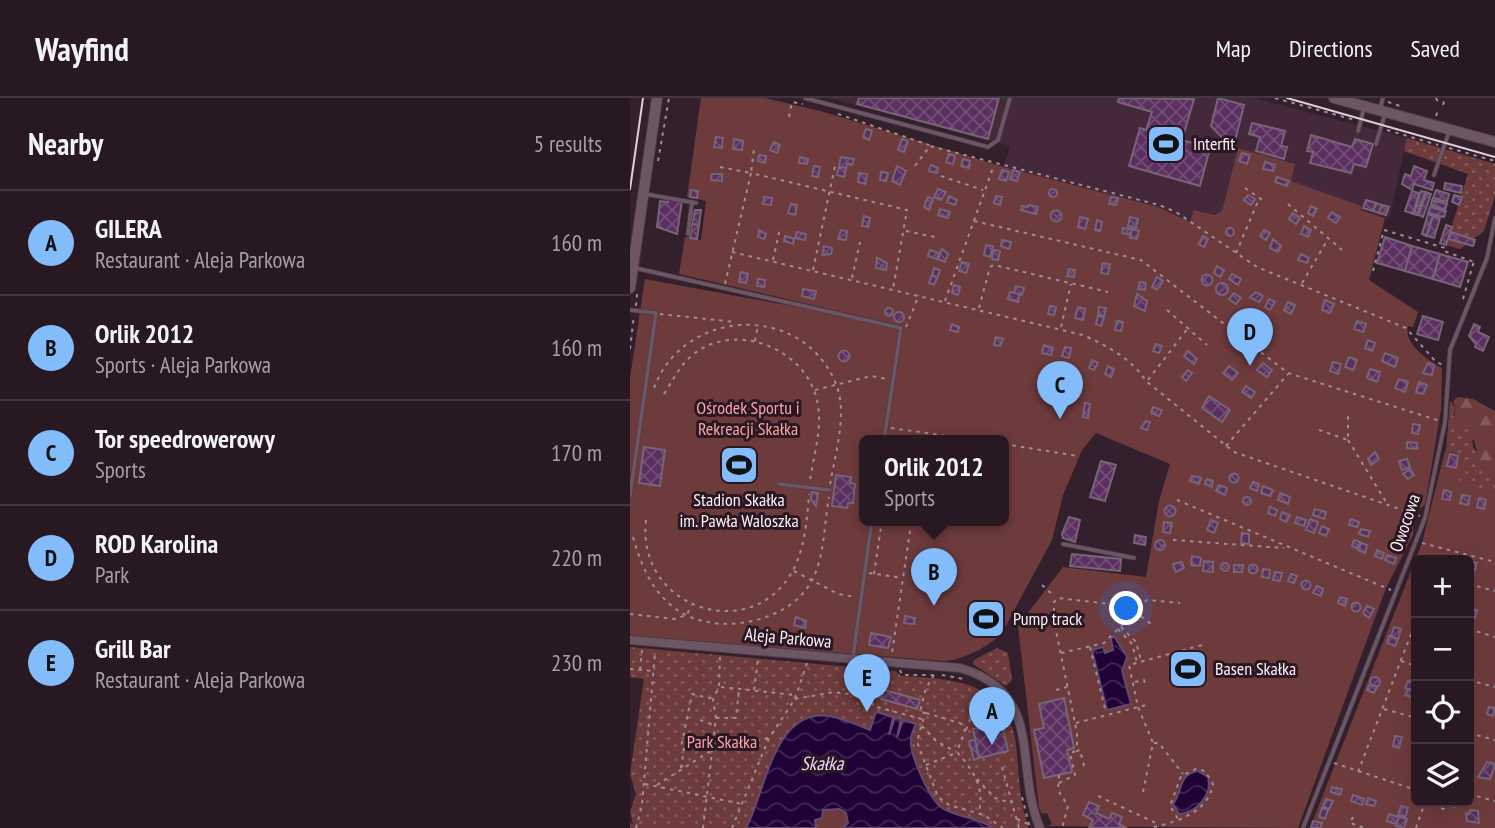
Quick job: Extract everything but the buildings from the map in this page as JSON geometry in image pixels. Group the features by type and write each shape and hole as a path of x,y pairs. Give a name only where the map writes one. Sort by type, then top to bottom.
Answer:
{"main road":[{"path":"630,288 657,98"},
{"path":"1335,98 1495,142"}],"street":[{"name":"Aleja Parkowa","path":"630,640 960,668 987,678 1005,693 1020,722 1033,807 1040,828"}],"lane":[{"path":"805,98 988,147 998,140 1010,98"},
{"path":"1376,144 1383,98"},
{"path":"1358,131 1364,106"},
{"path":"1434,175 1449,130"},
{"path":"643,194 694,202 688,234"},
{"name":"Owocowa","path":"1303,828 1424,518 1445,422 1453,344 1487,258 1495,218"},
{"path":"633,268 901,328 885,435"},
{"path":"630,310 656,313 630,496"},
{"path":"779,484 830,490"},
{"path":"852,659 871,526"},
{"path":"1063,544 1134,558"},
{"path":"869,698 879,661"}],"path":[{"path":"1436,98 1439,104"},
{"path":"1443,105 1445,98"},
{"path":"789,117 792,102 803,104"},
{"path":"1435,120 1438,110"},
{"path":"839,114 930,146 1159,205 1176,212 1257,267 1406,328 1436,362 1449,367"},
{"path":"915,166 930,146"},
{"path":"1448,148 1495,161"},
{"path":"724,288 751,173 754,149"},
{"path":"945,301 994,164"},
{"path":"813,270 835,166"},
{"path":"720,167 907,210 892,289"},
{"path":"941,176 985,191"},
{"path":"1245,188 1264,201"},
{"path":"1236,254 1259,199"},
{"path":"1288,204 1342,250"},
{"path":"974,221 1141,260 1288,373 1445,422"},
{"path":"773,261 780,228"},
{"path":"1373,271 1384,230 1445,248 1444,251 1475,260 1479,266"},
{"path":"905,231 935,237"},
{"path":"1302,284 1329,237"},
{"path":"852,279 860,242"},
{"path":"732,252 1061,328 1111,348 1140,371 1146,381 1234,452 1424,518"},
{"path":"1463,298 1475,260"},
{"path":"979,309 990,267 994,265 1108,292"},
{"path":"1061,328 1071,283"},
{"path":"901,328 908,326 919,295"},
{"path":"1167,310 1207,345"},
{"path":"633,537 649,581 674,609 687,615 736,623 761,620 795,599 812,582 818,564 840,415 836,384 821,358 786,332 758,325 656,313"},
{"path":"654,388 663,368 677,351 698,335 736,323"},
{"path":"755,342 758,325"},
{"path":"1146,381 1188,328"},
{"path":"646,520 644,544 652,568 669,590 691,604 727,610 756,604 772,595 793,571 802,548 819,406 807,375 786,354 755,342 723,341 702,349 675,373 664,394"},
{"path":"1226,446 1288,373"},
{"path":"814,391 872,376 893,380"},
{"path":"1348,414 1348,440 1388,506"},
{"path":"886,427 941,435"},
{"path":"1319,430 1348,440"},
{"path":"1009,445 1078,456"},
{"path":"1177,500 1396,592"},
{"path":"874,574 882,526"},
{"path":"891,657 911,526"},
{"path":"1173,540 1286,548"},
{"path":"1416,541 1495,562"},
{"path":"793,571 812,582 850,596"},
{"path":"864,572 903,578"},
{"path":"1474,585 1495,591"},
{"path":"1042,586 1058,598 1128,606 1151,624"},
{"path":"1053,595 1075,723 1077,751"},
{"path":"1054,602 1058,598"},
{"path":"1061,653 1104,643 1147,600 1181,603"},
{"path":"687,615 691,604"},
{"path":"630,614 674,619 687,615"},
{"path":"1119,627 1132,644 1139,663"},
{"path":"1474,630 1495,636"},
{"path":"1358,772 1411,634"},
{"path":"1143,792 1153,743 1139,707 1129,665 1206,644"},
{"path":"1090,646 1107,715"},
{"path":"636,828 656,648"},
{"path":"703,828 716,725 713,699 719,687 721,648"},
{"path":"640,670 641,649"},
{"path":"732,828 769,738 796,697 809,656"},
{"path":"754,690 758,658"},
{"path":"1401,661 1411,664"},
{"path":"630,669 653,671"},
{"path":"900,670 902,675 933,675 971,681"},
{"path":"933,675 926,688 920,712 960,723 965,730"},
{"path":"1133,683 1144,680 1145,684"},
{"path":"1473,681 1495,687"},
{"path":"719,687 796,697 834,692 869,698 873,706 923,719"},
{"path":"1056,690 1068,687"},
{"path":"716,718 736,718 739,688"},
{"path":"681,769 684,749 681,747 692,694 713,699"},
{"path":"993,694 1001,704"},
{"path":"925,765 957,752 972,715 997,698"},
{"path":"1075,723 1150,704"},
{"path":"1383,709 1411,717"},
{"path":"925,713 917,742 941,799 954,806 978,812 1003,828"},
{"path":"700,720 716,725"},
{"path":"921,725 936,740 957,752 974,770 981,799 978,812"},
{"path":"1474,734 1495,740"},
{"path":"657,785 712,750 769,738"},
{"path":"1153,743 1159,743 1183,774"},
{"path":"1057,784 1075,775 1070,752 1080,750 1084,766"},
{"path":"1329,761 1411,788"},
{"path":"1002,767 1019,828"},
{"path":"1098,796 1156,823 1154,827 1192,813 1206,802 1213,784 1209,774 1201,769 1183,774"},
{"path":"1178,819 1170,806 1183,774"},
{"path":"1059,775 1057,784 1068,806 1062,828"},
{"path":"976,779 995,798 1012,804"},
{"path":"643,783 743,804"},
{"path":"1022,795 1030,828"},
{"path":"1474,795 1495,801"},
{"path":"1416,828 1423,807"},
{"path":"1439,807 1447,810"},
{"path":"1348,828 1353,817"},
{"path":"1016,819 1028,824"},
{"path":"1350,824 1365,828"}],"shaded area":[{"path":"830,98 1254,98 1407,138 1390,216 1386,218 1290,181 1295,165 1238,148 1222,211 1190,222 1158,207 1004,167 1010,146"}],"green space":[{"name":"Ośrodek Sportu i Rekreacji Skałka","path":"701,98 765,98 824,112 1004,167 1158,207 1190,222 1194,210 1214,215 1222,211 1238,148 1295,164 1291,181 1361,206 1361,210 1385,218 1369,280 1418,312 1413,327 1408,326 1407,332 1418,351 1442,368 1441,410 1425,505 1416,511 1413,535 1386,588 1298,828 1047,826 1052,824 1047,813 1042,814 1039,808 1018,626 1063,567 1146,577 1159,501 1170,464 1096,433 1082,450 1063,495 1052,540 1003,631 992,642 968,655 944,661 630,636 630,378 645,279 911,328 679,274 685,237 701,240 706,201 687,197"},
{"path":"1407,138 1495,164 1495,196 1484,231 1460,249 1446,245 1468,174 1404,151"},
{"path":"1458,397 1473,399 1495,411 1495,476 1481,466 1474,440 1469,438 1468,418 1463,429 1452,426 1456,408 1453,401"},
{"path":"1450,401 1456,408 1453,416 1470,420 1473,447 1495,476 1495,493 1457,484 1464,456 1446,451"},
{"path":"1445,451 1465,456 1458,484 1495,493 1495,828 1310,828 1411,571 1411,807 1474,807 1474,555 1417,555"},
{"name":"Park Skałka","path":"630,647 895,671 901,676 943,679 980,690 994,699 1006,713 1014,731 1019,782 1029,828 630,828 630,823 633,824 630,812 636,794 630,774 644,679 630,677"},
{"path":"997,648 1008,653 1012,680 1006,686 973,664 974,660"},
{"path":"827,809 846,813 845,826 816,828 815,820"}],"water":[{"path":"1114,636 1127,657 1122,671 1131,704 1107,710 1092,650 1103,647 1105,653 1113,650 1111,639"},
{"name":"Skałka","path":"876,712 893,717 889,735 895,718 901,719 897,737 903,720 916,724 911,737 913,755 926,787 942,808 993,828 843,828 848,823 846,813 839,809 823,810 822,818 815,820 816,828 746,828 774,756 783,738 795,725 810,717 829,716 870,730"},
{"path":"1198,771 1208,777 1206,796 1192,810 1179,814 1173,804 1184,779"}],"tram line":[{"path":"630,189 643,98"},
{"path":"1287,98 1495,157"}],"place":[{"name":"Interfit","path":"1166,144"},
{"name":"ROD Karolina","path":"1250,366"},
{"name":"Tor speedrowerowy","path":"1060,419"},
{"name":"Stadion Skałka im. Pawła Waloszka","path":"739,465"},
{"name":"Orlik 2012","path":"934,606"},
{"name":"Pump track","path":"986,619"},
{"name":"Basen Skałka","path":"1188,669"},
{"name":"Grill Bar","path":"867,712"},
{"name":"GILERA","path":"992,745"}]}
